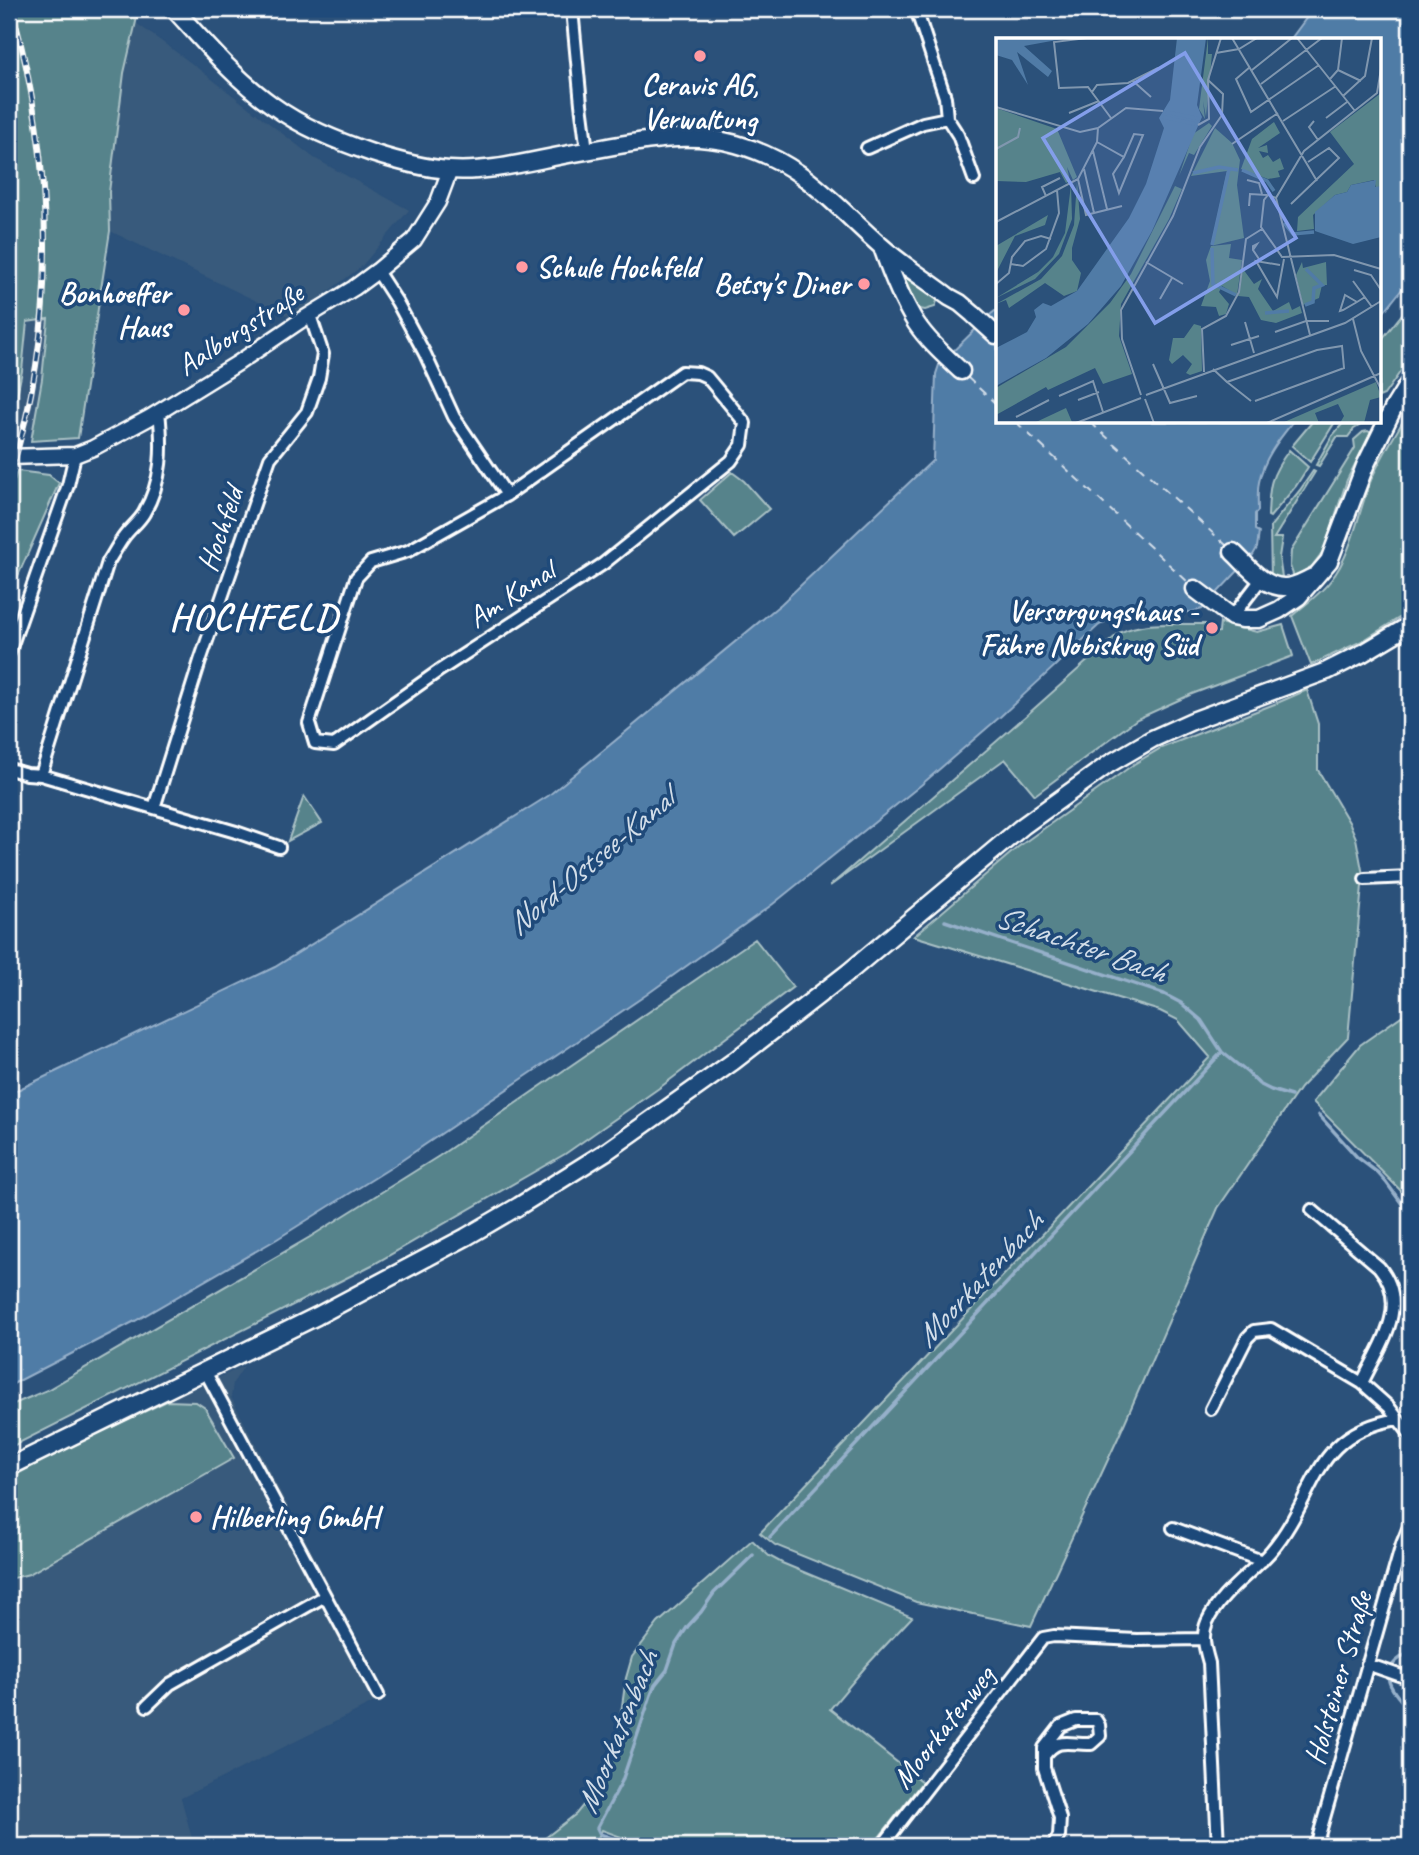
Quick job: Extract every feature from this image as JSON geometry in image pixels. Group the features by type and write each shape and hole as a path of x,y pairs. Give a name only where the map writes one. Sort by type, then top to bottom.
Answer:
{"main road":[{"path":"174,9 232,72 271,105 293,119 346,144 413,165 450,170 486,169 650,139 712,139 764,153 803,175 882,247 978,318 996,335"},
{"path":"882,247 896,286 917,324 961,371"},
{"path":"1195,589 1232,617 1259,618 1279,610 1298,597 1329,561 1361,474 1410,381"},
{"path":"1233,552 1271,584 1285,587 1296,585 1318,574"},
{"path":"9,1466 317,1316 519,1206 607,1151 714,1076 890,939 995,849 1109,764 1152,739 1192,721 1326,671 1410,625"}],"street":[{"path":"572,9 587,151"},
{"path":"916,9 945,97 947,118 958,135 974,179"},
{"path":"867,148 923,123 947,118"},
{"name":"Aalborgstraße","path":"9,457 75,455 93,448 238,363 377,271 414,240 438,202 450,170"},
{"path":"377,271 425,354 454,417 507,495"},
{"name":"Hochfeld","path":"154,808 200,661 270,458 307,412 319,378 323,355 310,315"},
{"name":"Am Kanal","path":"682,372 698,373 706,377 745,423 742,445 731,461 603,564 440,670 334,745 315,743 309,723 356,578 371,562 408,551 507,495 682,372"},
{"path":"41,775 108,562 123,538 143,515 153,496 163,447 159,411"},
{"path":"9,653 68,485 75,455"},
{"path":"1232,617 1262,578"},
{"path":"9,769 27,775 41,775 279,846"},
{"path":"1365,879 1410,877"},
{"path":"1312,1210 1379,1266 1391,1286 1394,1298 1390,1326 1362,1383"},
{"path":"1210,1409 1247,1338 1254,1331 1271,1329 1362,1383 1389,1407 1410,1434"},
{"path":"205,1371 378,1695"},
{"path":"1217,1846 1209,1663 1203,1639 1206,1623 1214,1609 1274,1548 1322,1463 1336,1448 1367,1427 1398,1419"},
{"name":"Holsteiner Straße","path":"1316,1846 1410,1524"},
{"path":"1173,1528 1262,1561"},
{"path":"147,1706 170,1684 325,1596"},
{"name":"Moorkatenweg","path":"882,1846 1043,1638 1203,1639"},
{"path":"1367,1664 1410,1679"},
{"path":"1044,1756 1051,1746 1063,1742 1091,1744 1100,1736 1096,1720 1076,1720 1061,1726 1044,1748 1044,1756 1044,1768 1060,1818 1059,1836 1053,1846"},
{"path":"1017,1846 1033,1846"}],"shaded area":[{"path":"9,9 51,291 42,379 33,430 10,426 22,371 27,321"},
{"path":"136,23 314,158 409,210 361,267 292,318 110,231 109,192 124,73"},
{"path":"244,1366 233,1383 231,1397 387,1696 181,1798 194,1846 9,1846 9,1579 29,1574 196,1402 167,1401"}],"green space":[{"path":"9,9 139,9 124,73 109,192 110,231 78,438 31,441 42,379 48,319 27,322 22,371 9,434"},
{"path":"900,268 938,298 935,307 925,310 915,304"},
{"path":"1410,304 1410,358 1384,395 1380,397 1380,342"},
{"path":"1410,409 1410,611 1364,640 1311,665 1292,616 1323,590 1339,569 1371,480"},
{"path":"1310,424 1334,424 1310,462 1292,446"},
{"path":"1342,424 1363,424 1348,437 1337,437 1319,466 1316,465 1332,436"},
{"path":"1368,431 1371,433 1347,480 1324,550 1312,566 1294,577 1290,566 1291,551 1355,448 1354,440"},
{"path":"1289,450 1308,467 1270,517 1270,488 1278,467"},
{"path":"17,471 49,475 59,483 9,596 9,498"},
{"path":"1313,471 1315,472 1274,538 1282,538 1279,557 1282,577 1271,576 1270,527"},
{"path":"732,472 744,481 769,509 734,538 700,500"},
{"path":"1220,623 1257,632 1283,625 1293,656 1192,694 1137,719 1035,795 1005,759 830,886 1119,633 1139,626 1172,624 1205,624 1206,633 1219,632"},
{"path":"1307,690 1318,724 1318,770 1356,838 1363,875 1348,1037 1300,1088 1218,1208 1118,1438 1031,1626 916,1602 775,1545 760,1533 1210,1057 1178,1020 1160,1011 914,936 1018,847 1134,764 1161,748"},
{"path":"304,796 322,823 288,841"},
{"path":"755,939 793,987 662,1086 565,1154 374,1264 9,1448 9,1406 47,1390 310,1237 439,1156"},
{"path":"1410,1010 1410,1200 1313,1102 1360,1045"},
{"path":"167,1401 196,1402 205,1408 234,1458 29,1574 9,1579 9,1479 52,1455"},
{"path":"752,1540 769,1556 782,1563 912,1617 830,1709 922,1782 872,1846 639,1846 602,1830 598,1838 622,1846 535,1846 576,1814 594,1792 613,1756 632,1657 658,1623"}],"water":[{"path":"1313,9 1410,9 1410,279 1380,317 1380,38 1291,38"},
{"name":"Nord-Ostsee-Kanal","path":"996,311 996,424 1291,424 1272,450 1261,474 1258,511 1255,514 1255,530 1259,532 1257,548 1253,555 1202,609 1192,612 1129,613 1113,617 1098,626 1001,716 921,785 773,904 646,995 392,1167 277,1239 135,1321 9,1386 9,1094 275,967 548,796 781,604 933,460 936,374 939,365"}],"waterway":[{"name":"Schachter Bach","path":"945,921 1164,994 1181,1003 1201,1020 1222,1052 1259,1084 1291,1096"},
{"name":"Moorkatenbach","path":"770,1537 1222,1052"},
{"name":"Schachter Bach","path":"1319,1115 1357,1157 1378,1173 1410,1215"},
{"name":"Moorkatenbach","path":"634,1846 600,1834 597,1828 622,1781 655,1685 667,1670 676,1644 688,1626 714,1593 753,1555"},
{"name":"Schachter Bach","path":"1410,1652 1399,1659 1389,1672 1391,1687 1410,1710"},
{"name":"Schachter Bach","path":"1410,1799 1410,1812"}],"ferry route":[{"path":"967,377 996,404"},
{"path":"1018,424 1189,583"},
{"path":"1092,424 1227,546"}],"railway":[{"path":"9,478 25,421 36,362 43,303 45,244 43,184 36,125 12,9"}],"place":[{"name":"Ceravis AG, Verwaltung","path":"700,56"},
{"name":"Schule Hochfeld","path":"522,267"},
{"name":"Betsy's Diner","path":"864,284"},
{"name":"Bonhoeffer Haus","path":"184,310"},
{"name":"Versorgungshaus - Fähre Nobiskrug Süd","path":"1212,628"},
{"name":"Hilberling GmbH","path":"196,1517"}],"district":[{"name":"HOCHFELD","path":"254,616"}]}
